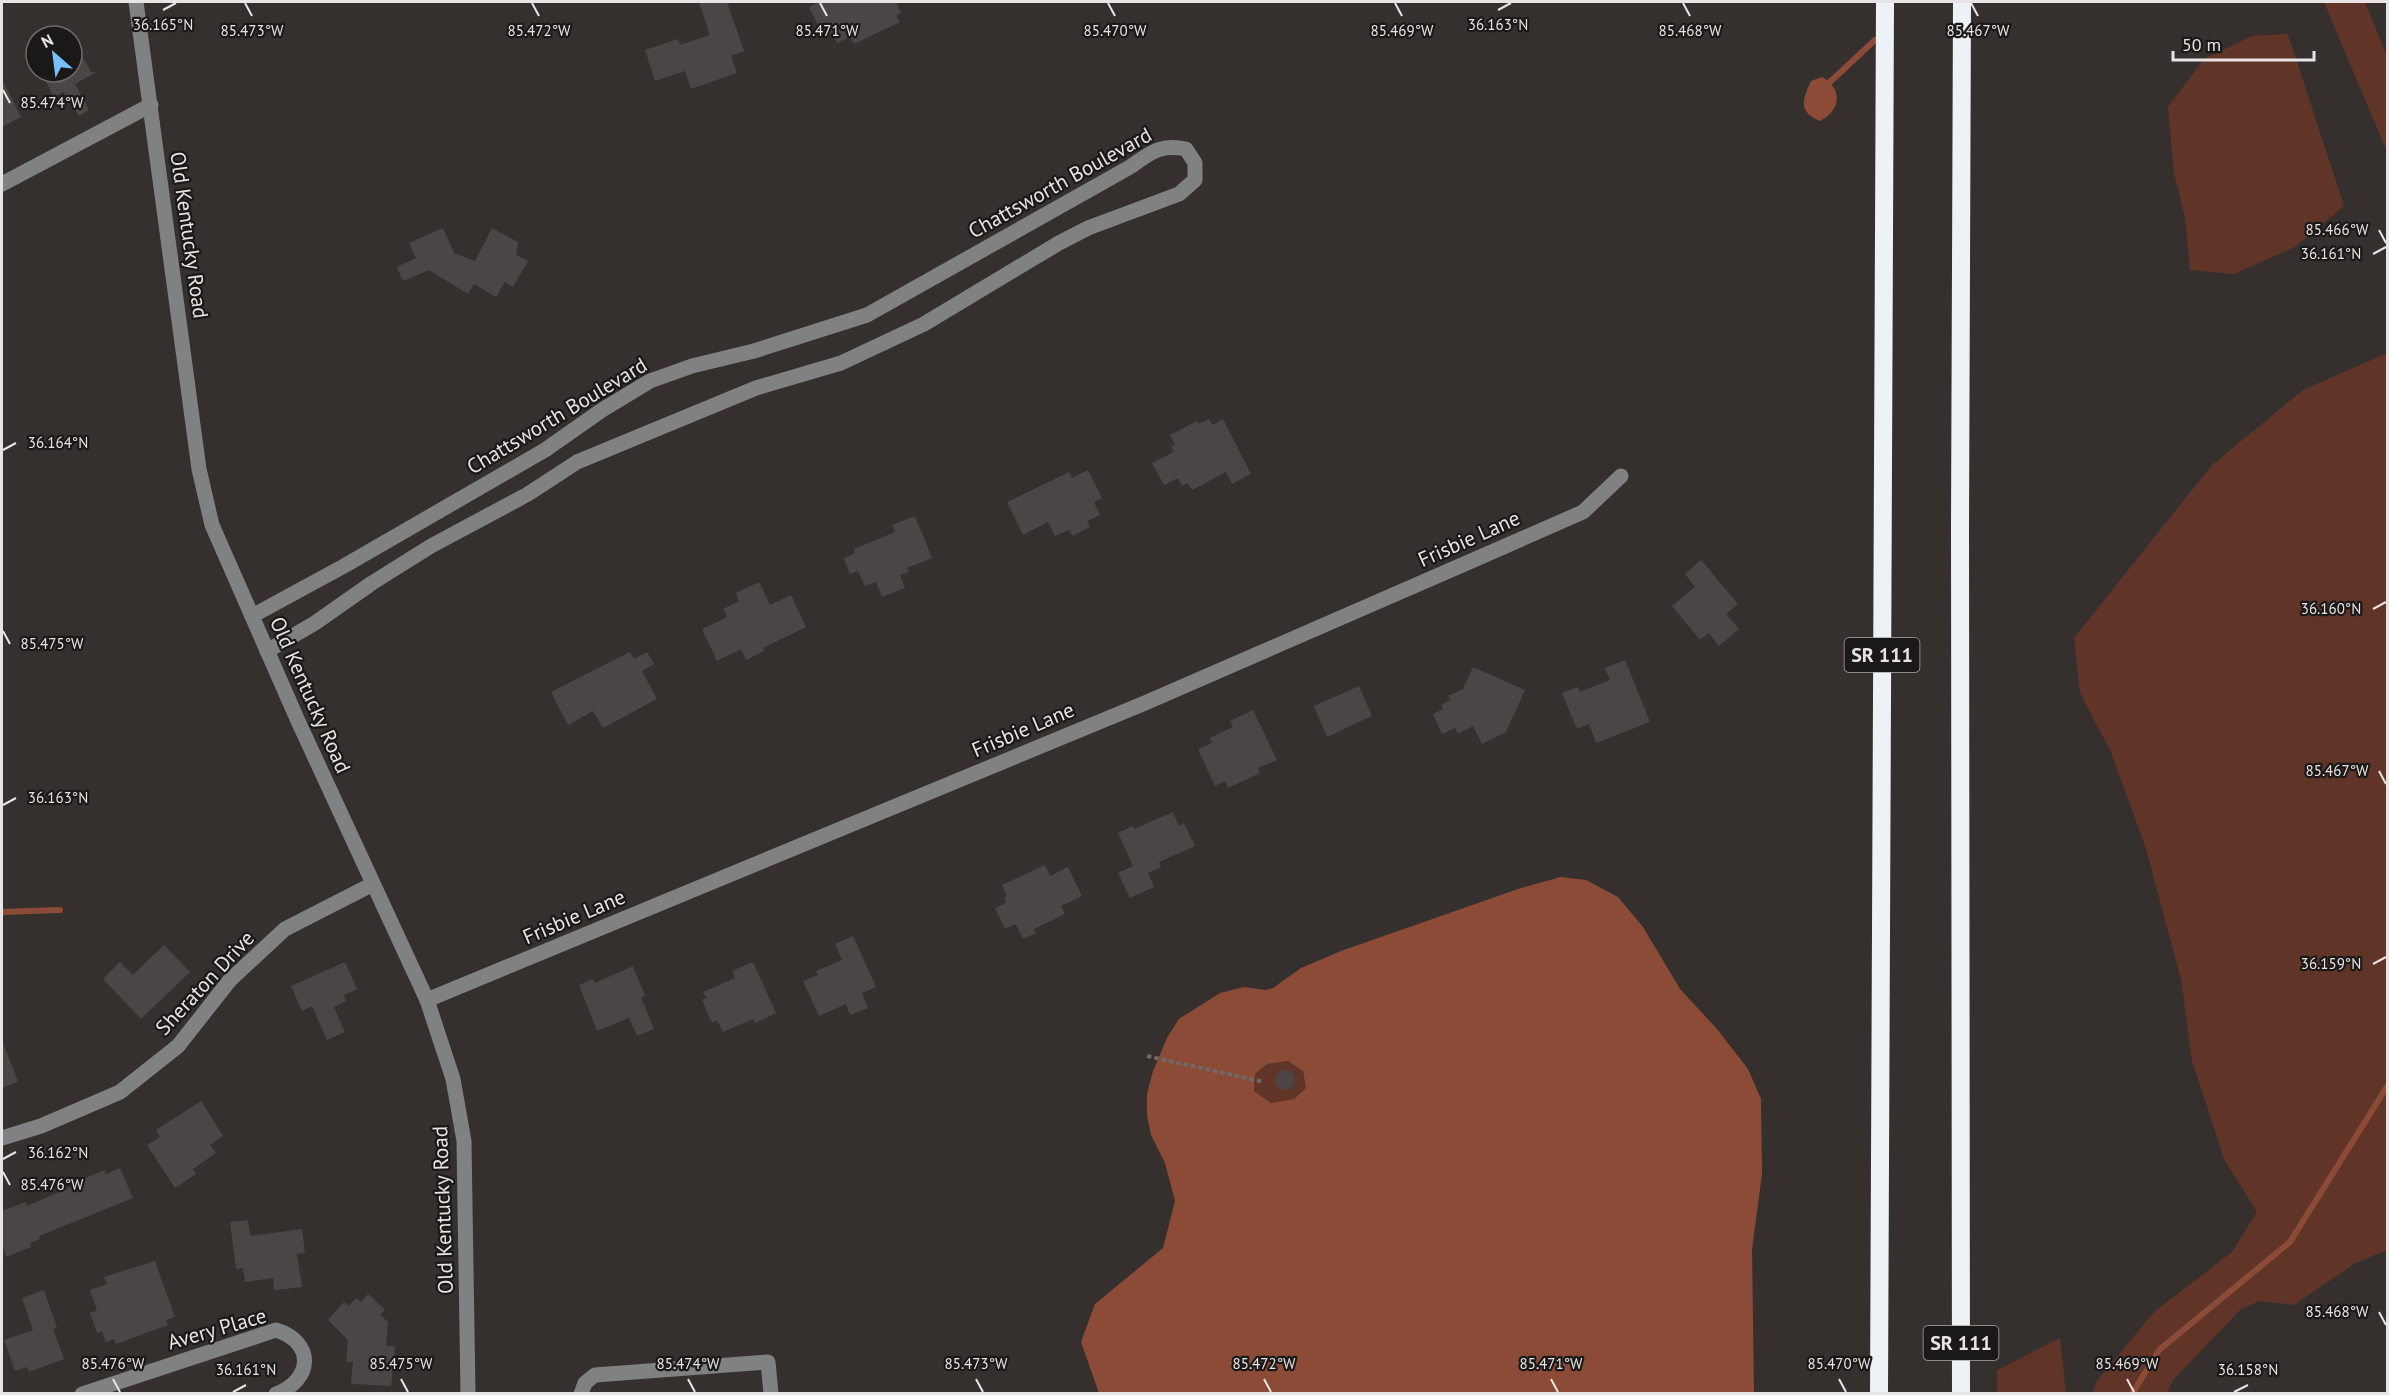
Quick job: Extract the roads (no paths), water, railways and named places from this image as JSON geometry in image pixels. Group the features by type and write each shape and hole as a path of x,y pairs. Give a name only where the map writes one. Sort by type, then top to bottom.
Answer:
{"highway":[{"name":"SR 111","path":"1879,1394 1885,2"},
{"name":"SR 111","path":"1961,1394 1962,2"}],"street":[{"name":"Old Kentucky Road","path":"136,2 199,469 212,525 267,651 427,1000 453,1079 464,1141 468,1394"},
{"path":"2,184 151,105"},
{"name":"Chattsworth Boulevard","path":"252,616 344,566 545,450 602,410 650,381 692,366 754,351 867,315 1130,167 1151,152 1169,146 1186,149 1195,163 1195,180 1179,194 1079,233 924,324 841,363 756,388 577,462 528,494 431,546 372,583 315,623 267,651"},
{"name":"Frisbie Lane","path":"427,1000 1134,707 1459,567 1583,512 1621,476"},
{"name":"Sheraton Drive","path":"2,1138 41,1126 120,1092 178,1046 231,980 285,930 373,884"},
{"name":"Avery Place","path":"82,1394 276,1330 289,1334 298,1343 304,1352 305,1367 298,1381 276,1394"},
{"path":"581,1394 585,1383 594,1375 768,1362 771,1394"}],"waterway":[{"path":"1830,82 1875,40"},
{"path":"2,912 60,910"},
{"path":"2132,1394 2159,1350 2290,1242 2388,1085"}]}
